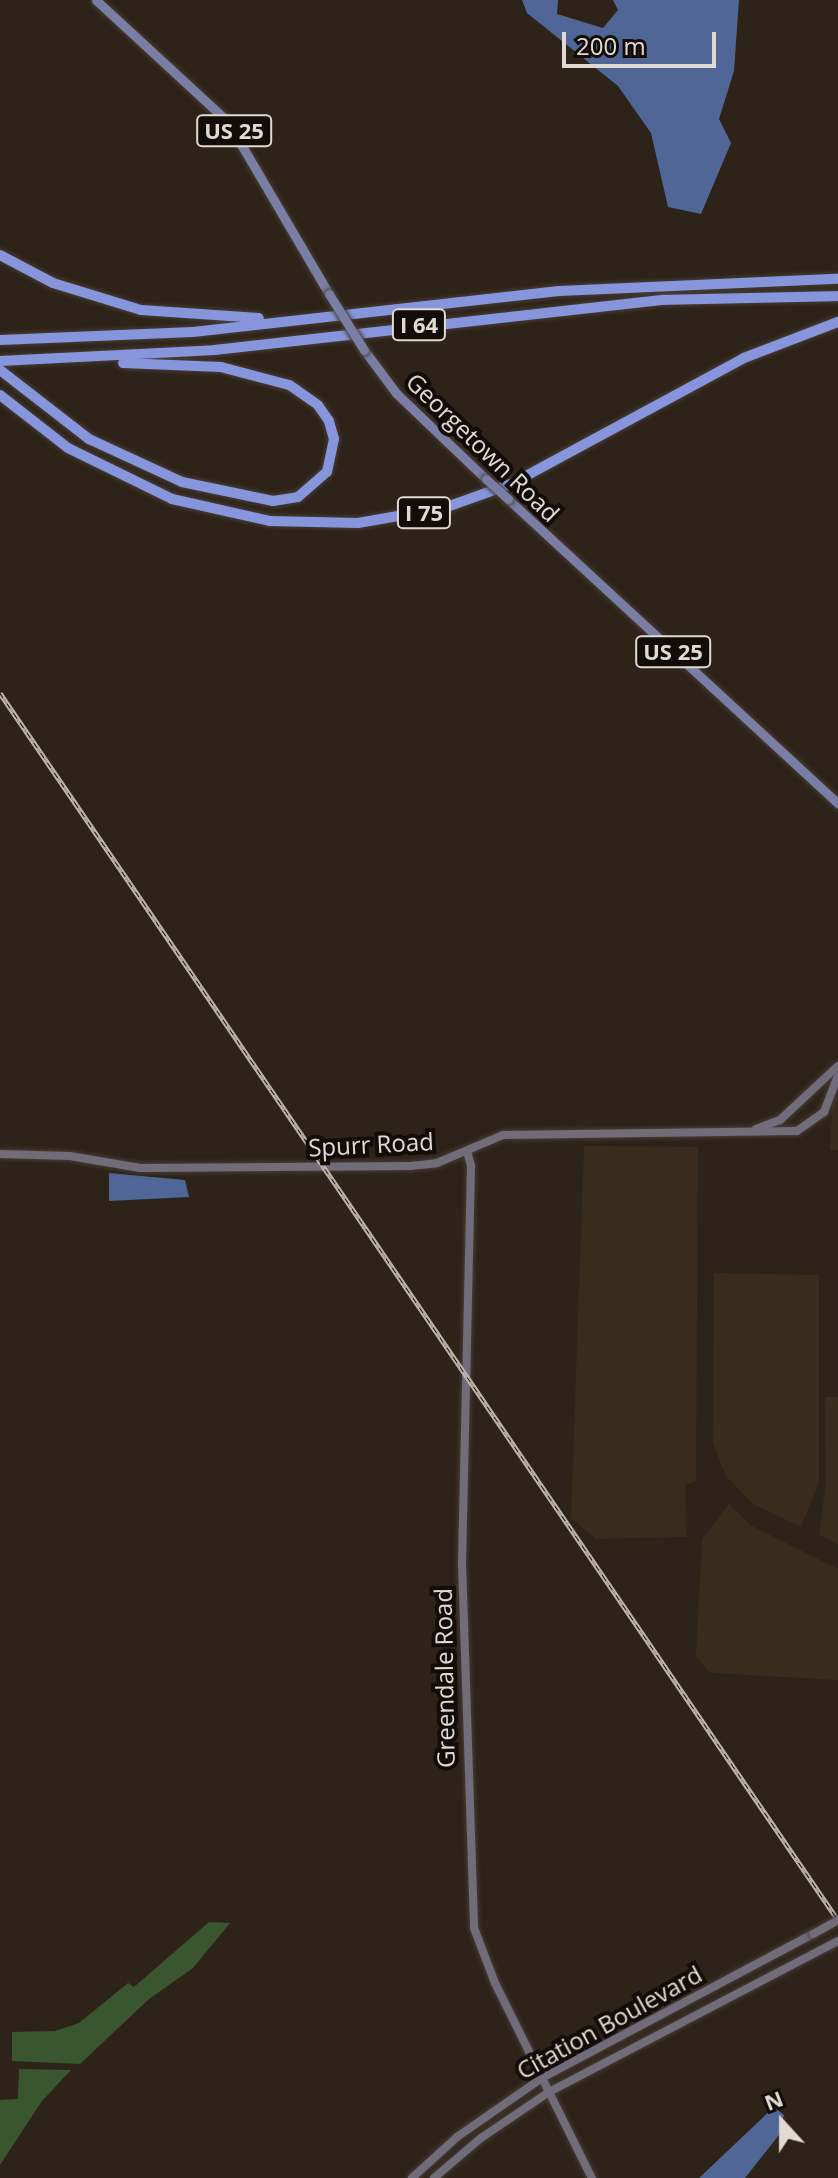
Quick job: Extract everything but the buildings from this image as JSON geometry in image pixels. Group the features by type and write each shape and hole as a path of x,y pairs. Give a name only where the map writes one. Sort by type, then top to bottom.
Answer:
{"highway":[{"path":"0,255 53,283 174,315 231,319 365,312"},
{"name":"I 64","path":"0,340 130,336 559,291 838,279"},
{"name":"I 64","path":"0,361 215,350 556,309 838,296"},
{"name":"I 75","path":"0,395 68,448 172,499 270,521 358,523 444,508 511,484 744,358 838,322"},
{"path":"0,370 89,439 182,482 273,501 298,497 327,472 334,439 329,421 318,405 289,385 221,367 65,360"}],"main road":[{"name":"Georgetown Road","path":"96,0 228,122 329,294 364,350 396,393 838,804"}],"street":[{"name":"Spurr Road","path":"740,1133 780,1120 838,1066"},
{"name":"Spurr Road","path":"0,1154 200,1169 424,1165 503,1135 740,1133 804,1129 824,1112 838,1076"},
{"name":"Greendale Road","path":"467,1151 471,1166 462,1563 474,1928 495,1983 592,2178"},
{"name":"Citation Boulevard","path":"412,2178 457,2137 542,2078 838,1920"},
{"name":"Citation Boulevard","path":"434,2178 481,2138 549,2092 838,1941"}],"shaded area":[{"path":"838,1082 838,1150 830,1150 833,1092"},
{"path":"584,1146 698,1147 696,1481 685,1485 686,1537 596,1539 571,1518"},
{"path":"714,1273 819,1275 819,1482 801,1527 753,1504 726,1476 713,1444"},
{"path":"825,1397 838,1397 838,1545 819,1534 826,1482"},
{"path":"729,1504 750,1525 838,1569 838,1680 710,1673 696,1656 702,1539"}],"green space":[{"path":"209,1922 230,1923 193,1968 149,1999 80,2064 12,2061 12,2032 55,2031 79,2023 128,1983 134,1987"},
{"path":"19,2069 71,2070 42,2101 0,2165 0,2100 18,2099"}],"water":[{"path":"522,0 558,0 557,14 603,28 618,10 613,0 739,0 734,71 719,119 731,143 701,214 668,207 651,133 618,86 527,13"},
{"path":"109,1173 185,1180 189,1197 109,1201"},
{"path":"774,2107 784,2115 779,2135 745,2178 699,2178"}],"railway":[{"path":"0,693 838,1920"}]}
